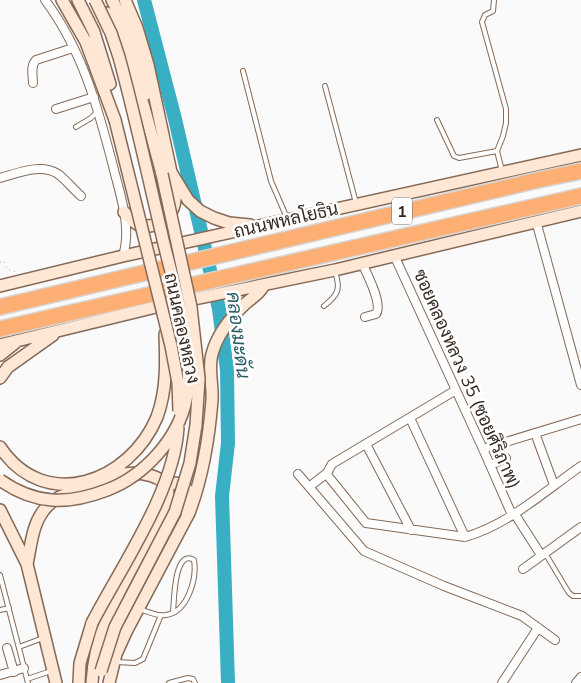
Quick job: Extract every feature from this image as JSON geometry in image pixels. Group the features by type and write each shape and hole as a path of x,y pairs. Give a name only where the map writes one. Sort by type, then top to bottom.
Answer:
{"highway":[{"name":"ถนนพหลโยธิน","path":"0,307 581,171"},
{"name":"1","path":"0,329 231,284 581,196"}],"main road":[{"path":"62,0 86,42 115,120"},
{"name":"ถนนคลองหลวง","path":"78,0 94,32 111,88 115,120 175,366 179,405 178,430 172,458 161,491 144,529 92,623 80,663 78,683"},
{"path":"0,480 28,496 56,501 79,499 110,489 139,471 156,455 175,426 186,400 189,369 187,347 174,287 119,56 97,0"},
{"name":"ถนนคลองหลวง","path":"97,0 119,35 167,173 191,307 199,379 196,425 190,463 175,512 115,627 101,671 100,683"},
{"path":"112,0 125,23 138,62 175,198 173,207 166,219 158,224 141,226 132,221 124,212"},
{"path":"124,0 137,28 148,65 167,173 200,212 229,223 262,226"},
{"name":"ถนนพหลโยธิน","path":"6,285 123,256 581,155"},
{"name":"1","path":"231,284 264,285 581,211"},
{"path":"2,271 6,285"},
{"path":"109,683 114,662 126,632 189,513 196,494 207,451 212,396 212,356 220,335 246,303 260,293 264,285"},
{"name":"1","path":"0,345 59,332 197,291"},
{"path":"0,447 10,461 26,474 41,481 61,485 80,483 92,479 123,462 150,431 157,416 166,377 165,326"},
{"path":"2,375 15,361 59,332"},
{"path":"0,355 18,341"},
{"path":"27,564 38,521 44,510 58,498 87,489 123,474 146,474 156,478 166,487 168,494 165,506 117,596 102,629 93,663 92,683"},
{"path":"166,487 173,483 180,483 183,484 188,492 172,545"},
{"path":"0,510 27,564 56,683"}],"street":[{"path":"45,0 54,12 73,48 98,110 124,212 126,240 123,256"},
{"path":"33,82 32,67 36,60 73,48"},
{"path":"56,109 94,97"},
{"path":"0,178 32,170 51,170 60,175 81,196"},
{"path":"536,221 581,385"},
{"name":"ซอยคลองหลวง 35 (ซอยศิริภาพ)","path":"394,255 513,514 543,554"},
{"path":"362,263 376,296 378,310 376,314 365,317"},
{"path":"309,487 327,473 332,464 456,390"},
{"path":"410,418 465,537"},
{"path":"483,449 581,418"},
{"path":"535,433 554,485"},
{"path":"366,444 411,530"},
{"path":"491,465 506,458"},
{"path":"327,473 366,523 465,537 475,534 513,514 581,466"},
{"path":"298,474 364,551 444,586 522,616 555,640"},
{"path":"523,569 581,528"},
{"path":"502,683 538,628"},
{"path":"7,648 14,672"},
{"path":"0,675 24,668"},
{"path":"576,683 581,677"}],"lane":[{"path":"494,0 492,10 485,15 482,22 506,109 504,136 497,151 503,173"},
{"path":"244,71 271,181 288,220"},
{"path":"325,86 356,205"},
{"path":"76,127 91,118 98,110"},
{"path":"437,120 454,156 459,158 497,151"},
{"path":"324,306 336,294 339,284 334,270"},
{"path":"543,554 569,592 573,596 581,596"},
{"path":"138,608 161,616 174,613 189,595 194,570 194,560 190,557 186,557 181,562 174,586 174,613"},
{"path":"0,576 27,681 53,670"},
{"path":"0,599 6,597"},
{"path":"0,610 9,608"},
{"path":"114,662 129,663 141,661 148,649 161,616"},
{"path":"19,648 45,638"},
{"path":"169,683 188,678 193,679 195,683"}],"path":[{"path":"0,262 4,261 2,271"},
{"path":"0,266 2,271"}],"waterway":[{"name":"คลองมะดัน","path":"144,0 175,119 219,309 227,370 228,443 222,496 228,683"}]}
